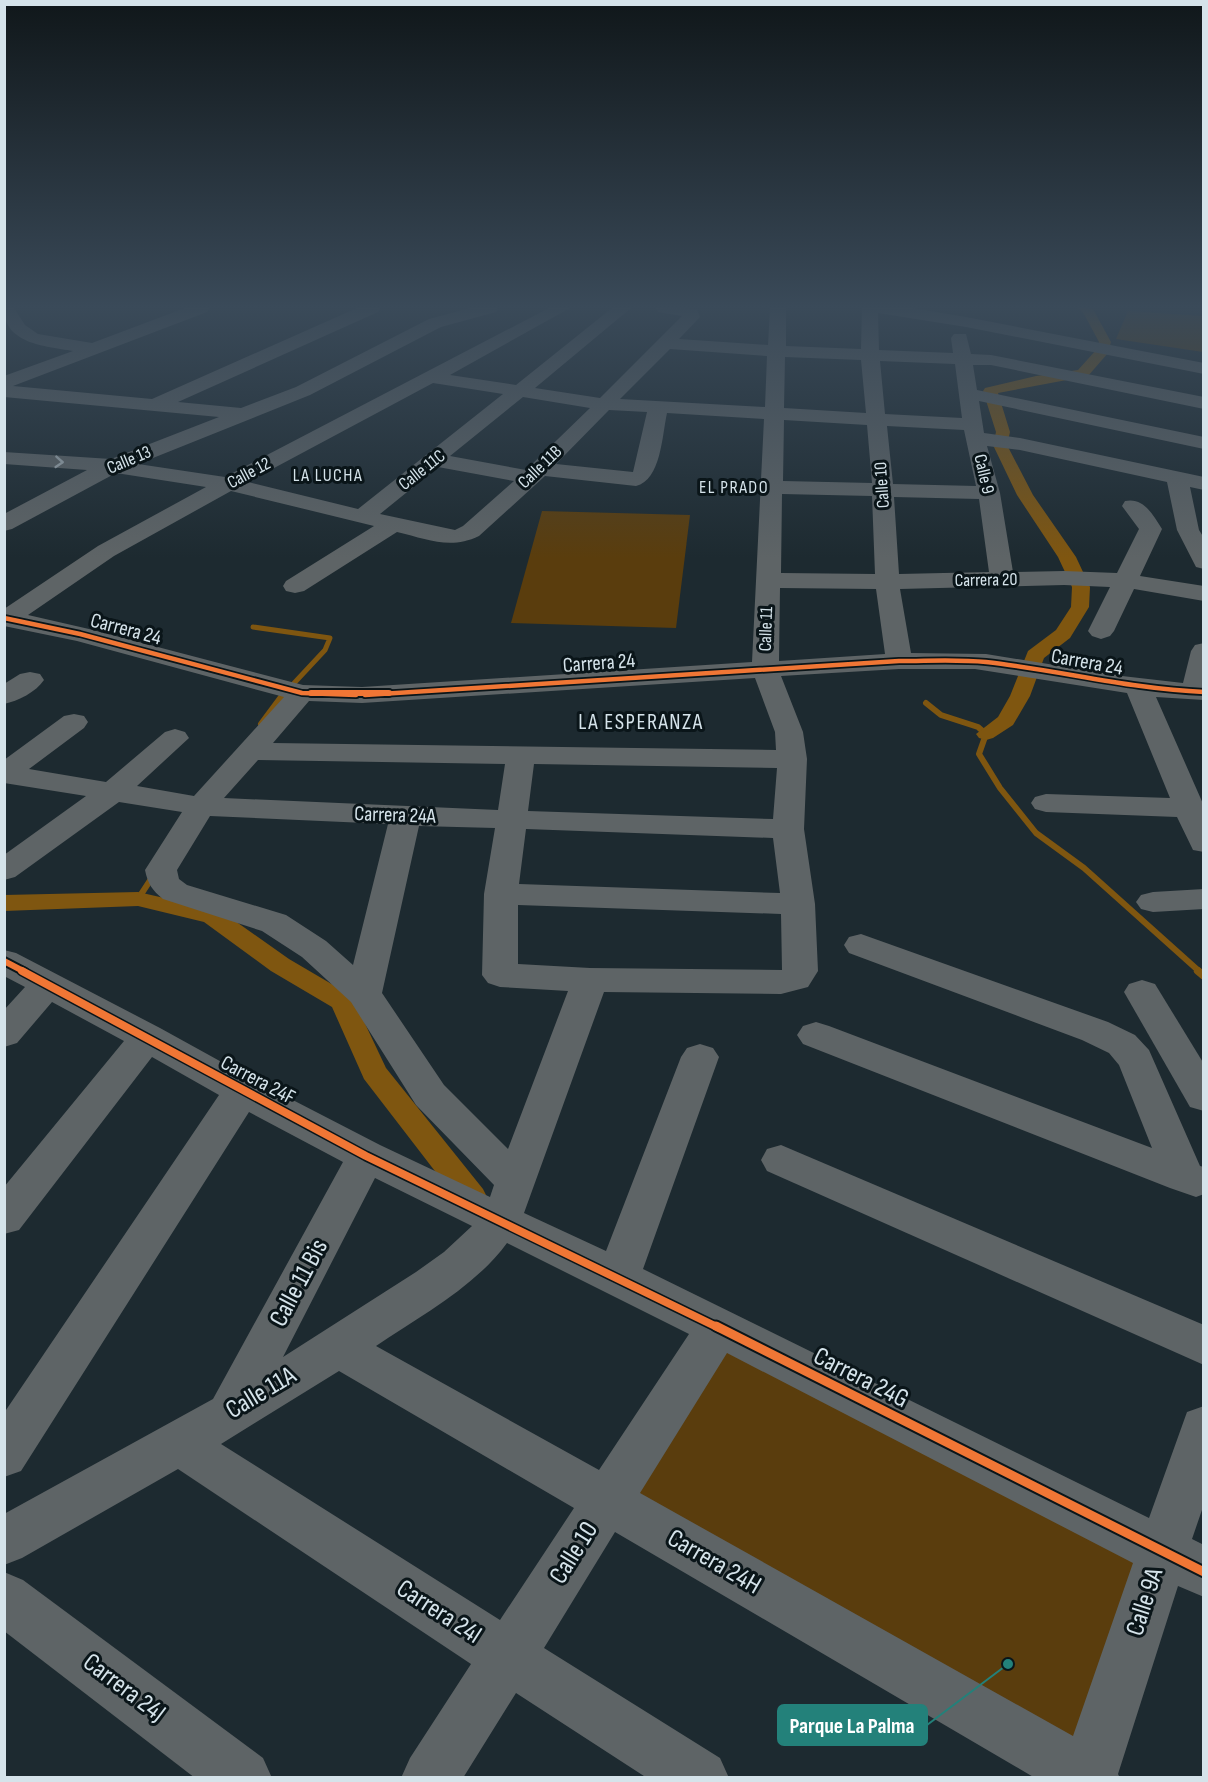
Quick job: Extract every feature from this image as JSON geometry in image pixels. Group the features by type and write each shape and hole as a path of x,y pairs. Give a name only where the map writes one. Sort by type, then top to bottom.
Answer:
{"street":[{"path":"6,391 242,413"},
{"path":"154,405 185,391"},
{"name":"Calle 13","path":"4,524 113,466 242,413 303,391"},
{"name":"Calle 12","path":"6,618 106,551 402,391"},
{"path":"515,391 604,404 878,419 975,432 998,440 1203,484"},
{"name":"Calle 11B","path":"392,525 458,537 471,531 535,473 617,391"},
{"name":"Calle 11","path":"590,980 781,982 795,979 800,971 798,904 788,828 792,759 789,732 765,669 775,391"},
{"name":"Calle 10","path":"874,391 883,490 887,582 899,661"},
{"name":"Calle 9","path":"974,391 975,432 989,493 1002,580"},
{"path":"1064,453 1121,391"},
{"path":"1149,391 1203,403"},
{"name":"Calle 11C","path":"362,517 520,392"},
{"path":"975,395 1003,399 1203,443"},
{"path":"435,459 535,473 636,480 643,474 658,408"},
{"path":"4,458 113,466 228,484 392,525"},
{"path":"1177,478 1188,530 1203,562"},
{"path":"772,487 989,493"},
{"path":"1151,529 1133,506 1183,506"},
{"path":"295,586 392,525"},
{"path":"1151,529 1188,530"},
{"path":"1101,631 1151,529"},
{"name":"Carrera 20","path":"768,580 887,582 1074,579 1127,581 1203,594"},
{"name":"Carrera 24","path":"6,618 80,634 289,689 362,695 899,661 962,660 1003,664 1138,687 1199,692"},
{"path":"1199,692 1203,651"},
{"path":"4,696 30,680"},
{"path":"1138,687 1203,843"},
{"path":"289,689 249,751 201,806 161,870 164,883 175,892 274,923 314,949 364,994 430,1095 507,1201"},
{"path":"4,774 74,722"},
{"path":"4,870 111,793 175,738"},
{"path":"249,751 792,759"},
{"path":"507,1201 590,980 500,975 501,894 521,755"},
{"name":"Carrera 24A","path":"4,774 201,806 406,816 788,828"},
{"path":"1046,803 1188,808"},
{"path":"364,994 406,816"},
{"path":"501,894 798,904"},
{"path":"1153,902 1203,899"},
{"path":"861,945 1095,1031 1122,1044 1136,1059 1194,1180"},
{"name":"Carrera 24F","path":"4,961 366,1156 507,1201"},
{"path":"4,1034 47,985"},
{"path":"1142,992 1203,1097"},
{"path":"816,1035 1194,1180"},
{"path":"4,1218 147,1037"},
{"path":"618,1277 700,1058"},
{"path":"4,1455 242,1091"},
{"name":"Calle 11 Bis","path":"231,1411 366,1156"},
{"path":"782,1160 1203,1346"},
{"name":"Carrera 24G","path":"507,1201 618,1277 1183,1562"},
{"name":"Calle 11A","path":"4,1541 180,1443 338,1347 459,1265 484,1241 507,1201"},
{"name":"Calle 10","path":"430,1778 718,1328"},
{"name":"Carrera 24H","path":"338,1347 1089,1777"},
{"name":"Calle 9A","path":"1089,1777 1183,1562 1203,1426"},
{"name":"Carrera 24I","path":"180,1443 700,1778"},
{"name":"Carrera 24J","path":"4,1598 243,1778"}],"shaded area":[{"path":"542,511 690,515 676,628 511,623"},
{"path":"718,1328 1162,1551 1088,1776 607,1501"}],"waterway":[{"path":"986,734 1006,721 1020,696 1035,655 1063,634 1080,607 1081,587 1067,557 1025,495 1000,445 1003,432 990,391"},
{"path":"253,627 330,638 325,650 283,695"},
{"path":"261,724 284,693"},
{"path":"926,703 941,715 978,727 986,734 979,754 1000,788 1036,833 1084,868 1200,972"},
{"path":"138,899 153,876"},
{"path":"4,903 138,899 212,916 280,965 343,1002 374,1072 472,1197"},
{"path":"1198,971 1204,976"}],"cycle path":[{"path":"4,618 80,634 302,693 362,695 942,660 986,662 1149,688 1204,692"},
{"path":"4,961 366,1156 618,1277 1204,1572"}],"place":[{"name":"Parque La Palma","path":"1008,1664"}],"district":[{"name":"LA LUCHA","path":"328,475"},
{"name":"EL PRADO","path":"734,487"},
{"name":"LA ESPERANZA","path":"641,722"}]}
